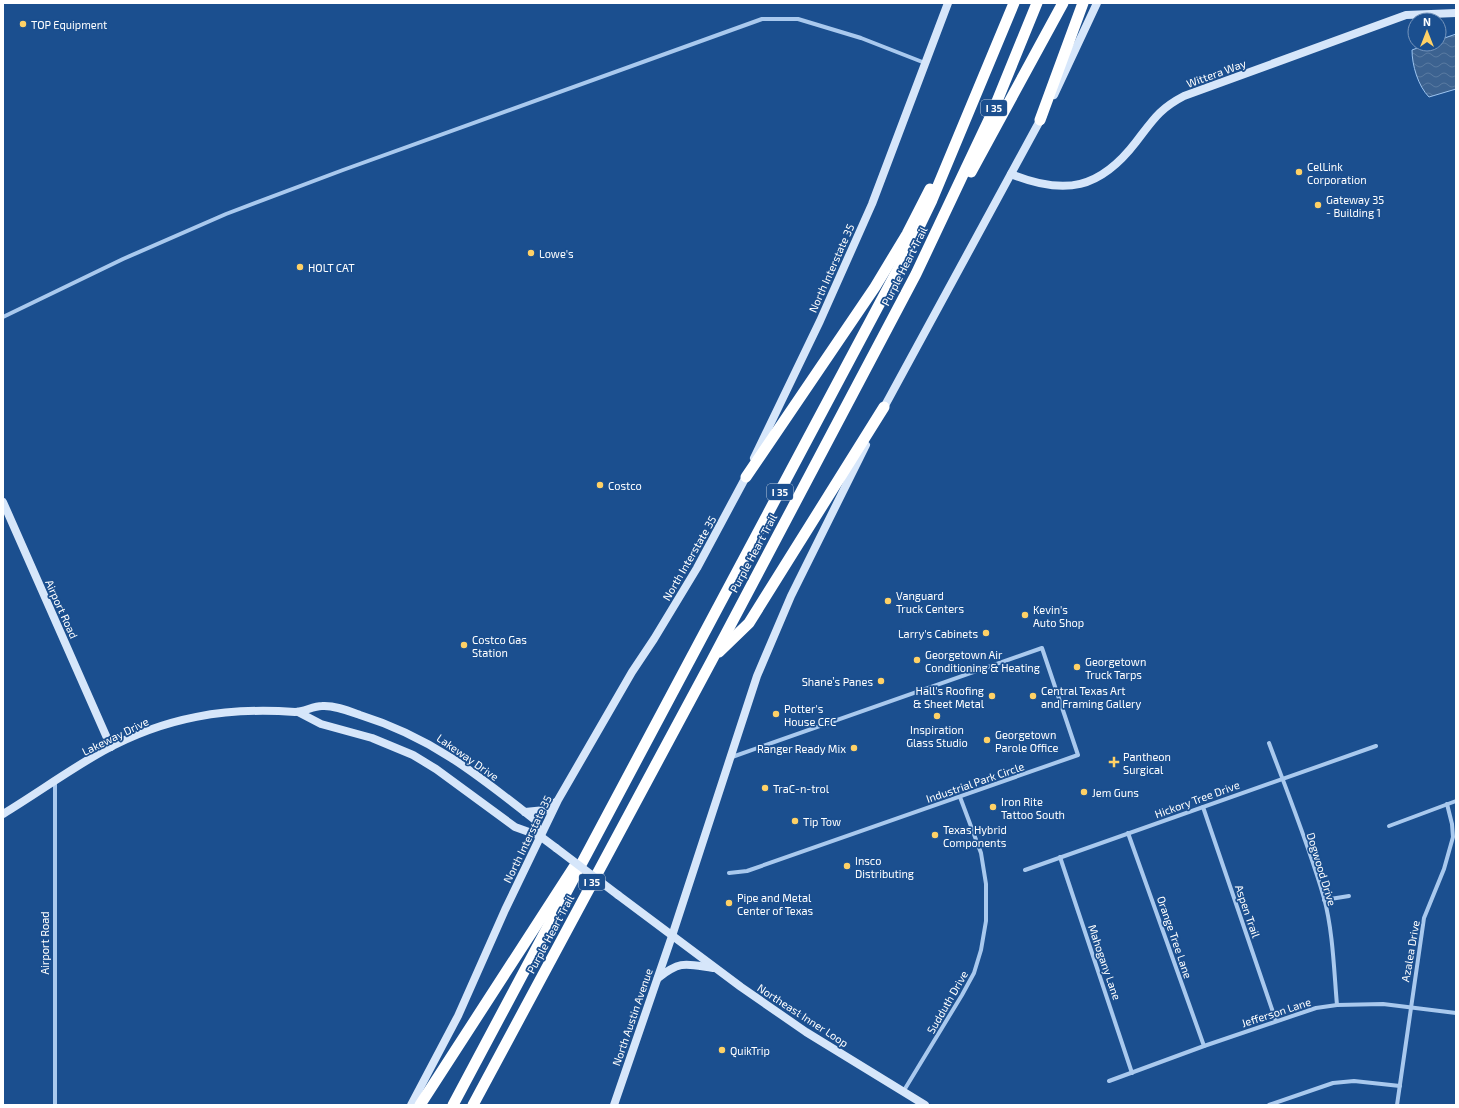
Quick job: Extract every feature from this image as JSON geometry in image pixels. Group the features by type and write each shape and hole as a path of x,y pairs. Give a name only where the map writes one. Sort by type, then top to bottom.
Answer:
{"highway":[{"name":"Purple Heart Trail","path":"453,1105 906,256 932,200 1014,3"},
{"name":"Purple Heart Trail","path":"473,1105 871,360 946,211 992,111 1037,3"},
{"path":"946,211 979,159 1063,3"},
{"path":"1040,120 1083,3"},
{"path":"746,477 875,287 907,234 953,149"},
{"path":"712,660 749,623 884,407"},
{"path":"420,1105 565,879 599,832"}],"main road":[{"name":"North Interstate 35","path":"411,1105 458,1016 505,910 558,800 632,672 697,568 746,477 820,321 872,204 948,3"},
{"path":"672,936 757,676 790,596 884,407 1056,92 1097,3"},
{"name":"Wittera Way","path":"1011,174 1045,185 1065,186 1084,183 1102,176 1119,163 1158,113 1168,104 1184,96 1406,15 1456,12"},
{"name":"Airport Road","path":"3,502 111,747"},
{"name":"Lakeway Drive","path":"3,814 111,747 162,725 207,714 251,710 298,712 322,706 347,711 406,731 444,752 465,766 535,820 540,836"},
{"name":"Lakeway Drive","path":"298,712 321,724 372,738 413,755 436,768 515,827 540,836 672,936"},
{"path":"525,812 544,810 558,800"},
{"name":"Northeast Inner Loop","path":"672,936 716,969 806,1032 925,1105"},
{"name":"North Austin Avenue","path":"614,1105 672,936"},
{"path":"657,978 672,967 679,964 716,969"}],"street":[{"path":"3,317 123,259 226,214 343,170 762,19 798,19 861,38 926,64"},
{"name":"Industrial Park Circle","path":"729,758 781,741 1042,648 1078,755 747,871 729,873"},
{"name":"Dogwood Drive","path":"1269,743 1324,900 1337,1005"},
{"name":"Hickory Tree Drive","path":"1025,870 1376,746"},
{"name":"Airport Road","path":"55,782 55,1105"},
{"name":"Sudduth Drive","path":"904,1092 974,973 981,950 986,921 986,884 981,853 960,796"},
{"path":"1389,826 1456,801"},
{"name":"Azalea Drive","path":"1397,1105 1424,918 1444,869 1452,843 1452,824 1448,804"},
{"name":"Aspen Trail","path":"1203,807 1276,1021"},
{"name":"Orange Tree Lane","path":"1128,833 1204,1046"},
{"name":"Mahogany Lane","path":"1060,857 1132,1073"},
{"path":"1324,900 1349,896"},
{"name":"Jefferson Lane","path":"1109,1081 1204,1046 1316,1008 1337,1005 1383,1004 1456,1013"},
{"path":"1269,1105 1333,1083 1354,1081 1400,1086"}],"water":[{"path":"1456,34 1456,89 1429,97 1416,75 1412,52 1447,52 1447,37"}],"place":[{"name":"TOP Equipment","path":"23,24"},
{"name":"CelLink Corporation","path":"1299,172"},
{"name":"Gateway 35 - Building 1","path":"1318,205"},
{"name":"Lowe's","path":"531,253"},
{"name":"HOLT CAT","path":"300,267"},
{"name":"Costco","path":"600,485"},
{"name":"Vanguard Truck Centers","path":"888,601"},
{"name":"Kevin's Auto Shop","path":"1025,615"},
{"name":"Larry's Cabinets","path":"986,633"},
{"name":"Costco Gas Station","path":"464,645"},
{"name":"Georgetown Air Conditioning & Heating","path":"917,660"},
{"name":"Georgetown Truck Tarps","path":"1077,667"},
{"name":"Shane’s Panes","path":"881,681"},
{"name":"Hall's Roofing & Sheet Metal","path":"992,696"},
{"name":"Central Texas Art and Framing Gallery","path":"1033,696"},
{"name":"Potter's House CFC","path":"776,714"},
{"name":"Inspiration Glass Studio","path":"937,716"},
{"name":"Georgetown Parole Office","path":"987,740"},
{"name":"Ranger Ready Mix","path":"854,748"},
{"name":"Pantheon Surgical","path":"1114,762"},
{"name":"TraC-n-trol","path":"765,788"},
{"name":"Jem Guns","path":"1084,792"},
{"name":"Iron Rite Tattoo South","path":"993,807"},
{"name":"Tip Tow","path":"795,821"},
{"name":"Texas Hybrid Components","path":"935,835"},
{"name":"Insco Distributing","path":"847,866"},
{"name":"Pipe and Metal Center of Texas","path":"729,903"},
{"name":"QuikTrip","path":"722,1050"}]}
